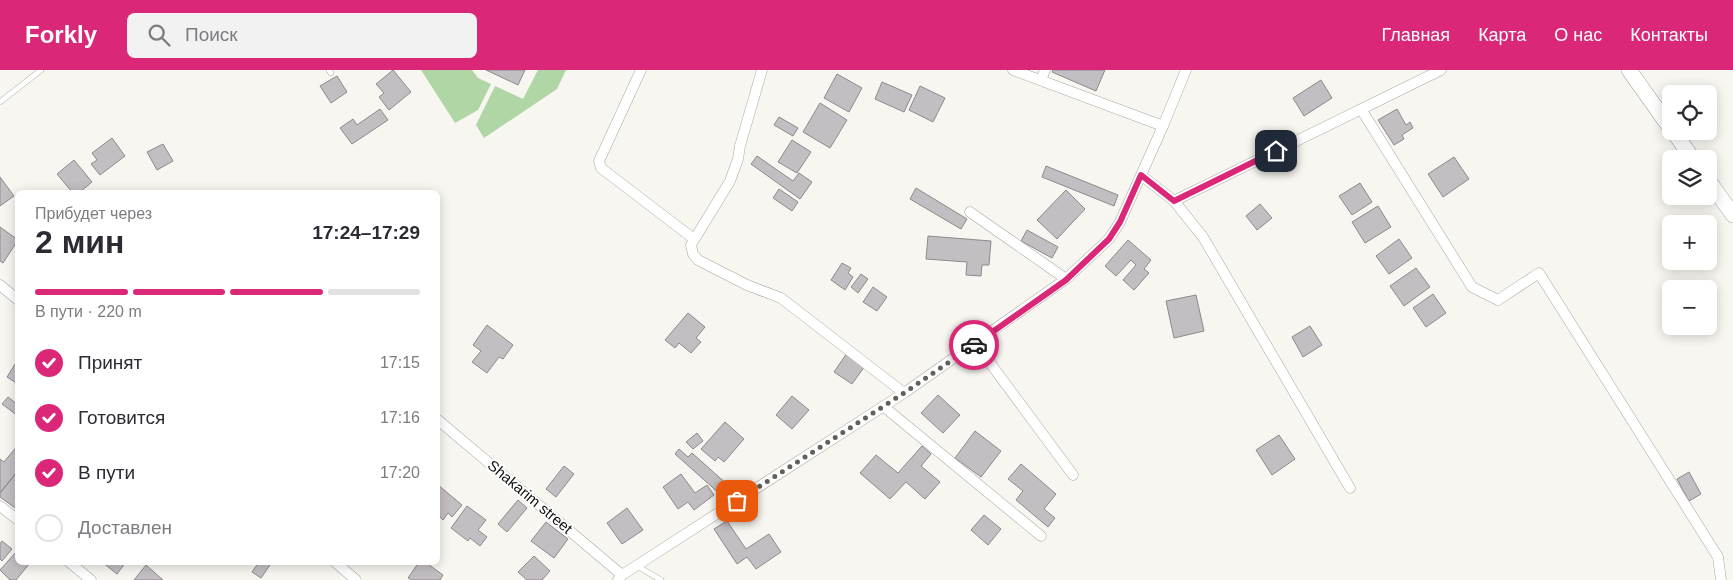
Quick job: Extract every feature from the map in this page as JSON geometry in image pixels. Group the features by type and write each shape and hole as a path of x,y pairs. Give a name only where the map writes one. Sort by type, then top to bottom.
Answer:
{"main road":[{"path":"1629,70 1662,116"},
{"path":"1717,192 1733,215"}],"street":[{"path":"641,70 599,161 601,168 694,239"},
{"path":"762,70 740,146 738,160 730,181 691,245 693,254 698,260 748,285 781,298 904,393"},
{"path":"1013,70 1163,126"},
{"path":"1042,80 1045,70"},
{"path":"620,577 904,393 1066,280 1109,239 1120,222 1186,70"},
{"path":"1174,201 1441,70"},
{"path":"1362,109 1472,287 1498,300 1539,273 1718,557 1721,580"},
{"path":"1141,175 1174,201 1203,237 1350,488"},
{"path":"970,212 1066,280"},
{"path":"0,285 15,298"},
{"path":"976,344 1072,475"},
{"path":"883,406 1041,536"},
{"name":"Shakarim street","path":"440,422 620,577"},
{"path":"0,506 15,518"},
{"path":"74,565 91,580"},
{"path":"338,565 356,580"}],"lane":[{"path":"0,102 41,70"},
{"path":"636,566 661,580"}],"green space":[{"path":"421,70 472,70 478,78 491,84 478,110 455,123"},
{"path":"538,70 566,70 557,89 484,138 476,125 495,86 523,99"}],"building":[{"path":"393,70 411,92 389,110 379,97 384,93 376,84"},
{"path":"486,70 525,70 518,85"},
{"path":"1053,70 1105,70 1096,91 1052,72"},
{"path":"837,74 862,88 849,112 824,98"},
{"path":"337,76 347,92 331,103 320,86"},
{"path":"1321,80 1332,98 1304,116 1293,98"},
{"path":"882,82 912,95 904,112 875,99"},
{"path":"920,86 945,98 933,122 909,110"},
{"path":"820,103 847,120 830,148 803,132"},
{"path":"380,109 388,120 352,144 340,128 353,119 357,125"},
{"path":"1397,109 1406,125 1410,122 1413,128 1402,135 1404,139 1394,145 1378,120"},
{"path":"779,117 798,128 793,136 774,125"},
{"path":"112,138 125,156 100,175 91,164 97,160 92,153"},
{"path":"792,140 811,152 797,173 778,162"},
{"path":"163,144 173,161 157,170 147,152"},
{"path":"757,156 793,181 799,173 812,182 800,199 751,164"},
{"path":"1454,157 1469,179 1443,197 1428,174"},
{"path":"74,160 92,182 82,190 70,190 57,174"},
{"path":"1046,166 1118,195 1114,206 1042,177"},
{"path":"0,177 14,196 0,206"},
{"path":"1360,183 1372,202 1352,215 1339,196"},
{"path":"916,188 967,219 961,229 910,199"},
{"path":"779,189 798,202 792,211 773,198"},
{"path":"1066,190 1085,209 1057,239 1037,220"},
{"path":"1260,204 1272,218 1257,230 1246,216"},
{"path":"1378,206 1391,227 1365,243 1352,222"},
{"path":"0,227 15,238 15,245 3,263 0,261"},
{"path":"1027,230 1058,247 1052,258 1021,241"},
{"path":"928,236 991,241 989,265 982,265 981,276 966,275 967,262 926,259"},
{"path":"1399,239 1412,258 1389,274 1376,256"},
{"path":"1128,240 1151,260 1144,269 1149,273 1134,290 1123,280 1136,265 1131,260 1116,276 1105,266"},
{"path":"842,263 851,268 848,273 853,277 845,290 831,280"},
{"path":"1416,268 1430,287 1404,306 1390,286"},
{"path":"861,274 868,279 858,293 851,287"},
{"path":"873,287 887,297 877,311 863,302"},
{"path":"1433,294 1446,313 1426,327 1413,308"},
{"path":"1196,295 1204,331 1174,338 1166,301"},
{"path":"688,313 705,327 696,338 701,342 691,353 679,343 675,348 665,340"},
{"path":"487,325 513,345 503,359 499,357 487,373 472,362 481,351 473,345"},
{"path":"1310,326 1322,345 1303,357 1292,337"},
{"path":"847,353 865,366 852,384 834,372"},
{"path":"15,364 15,382 7,377"},
{"path":"938,395 960,415 943,433 921,413"},
{"path":"792,396 809,410 792,429 776,415"},
{"path":"8,397 15,403 15,414 2,404"},
{"path":"725,422 744,439 724,462 718,457 715,461 701,449"},
{"path":"975,431 1001,451 981,477 955,458"},
{"path":"697,433 703,441 693,449 686,442"},
{"path":"1279,435 1295,459 1272,475 1256,450"},
{"path":"922,446 931,454 921,466 940,482 925,499 906,482 890,499 860,473 876,455 898,473"},
{"path":"15,449 15,475 0,493 0,459 4,462"},
{"path":"679,449 688,457 692,453 729,486 721,495 675,454"},
{"path":"1021,464 1056,494 1044,509 1055,518 1048,527 1016,500 1023,491 1008,479"},
{"path":"564,466 574,474 556,497 546,489"},
{"path":"1689,472 1701,494 1689,501 1677,479"},
{"path":"15,474 15,508 0,497 0,493"},
{"path":"681,474 695,493 707,485 714,495 694,510 688,502 678,509 663,487"},
{"path":"440,487 462,505 452,517 448,513 443,520 440,517"},
{"path":"518,500 527,508 507,532 498,524"},
{"path":"467,506 486,520 478,530 487,537 480,546 470,538 468,541 451,528"},
{"path":"627,508 643,530 622,544 607,523"},
{"path":"984,515 1001,529 988,545 971,530"},
{"path":"727,521 746,549 769,534 781,552 756,569 747,557 737,564 714,529"},
{"path":"546,522 568,539 554,558 531,541"},
{"path":"2,541 12,549 2,561 0,559 0,544"},
{"path":"15,553 15,565 28,565 16,580 10,580 0,570"},
{"path":"534,556 550,571 542,580 527,580 518,572"},
{"path":"106,565 124,565 117,574"},
{"path":"146,565 163,580 134,580"},
{"path":"257,565 270,565 261,578 252,572"},
{"path":"417,565 429,565 443,575 440,580 412,580 408,578"}],"way so far":[{"path":"737,501 904,393 974,345"}],"route":[{"path":"974,345 1066,280 1109,239 1120,222 1141,175 1174,201 1276,151"}]}
